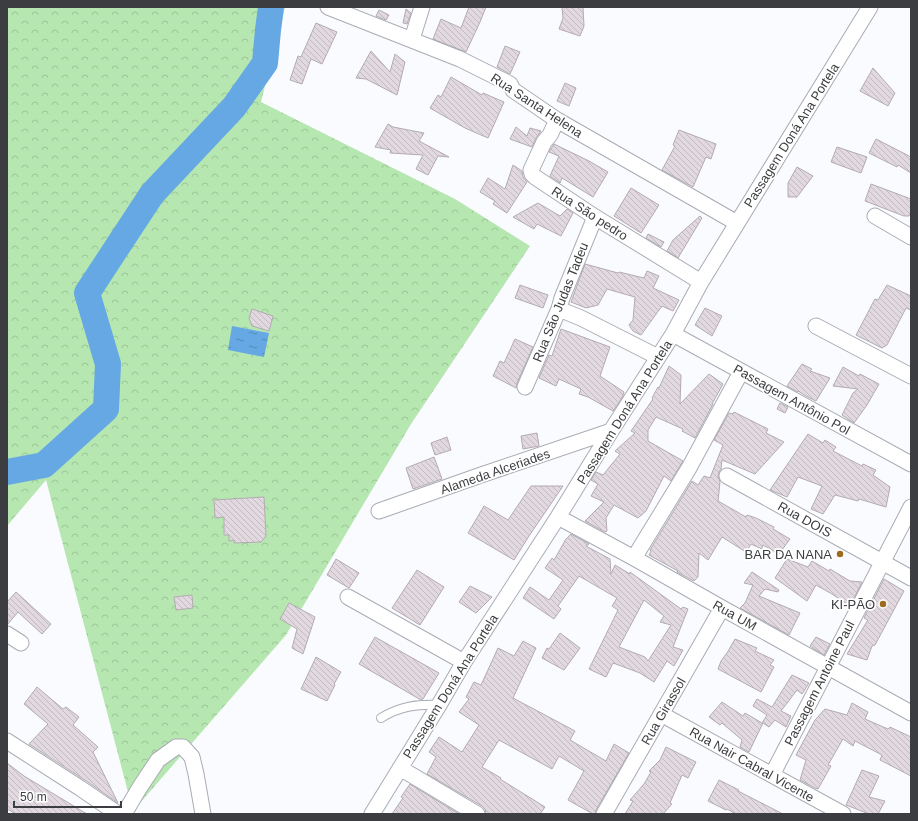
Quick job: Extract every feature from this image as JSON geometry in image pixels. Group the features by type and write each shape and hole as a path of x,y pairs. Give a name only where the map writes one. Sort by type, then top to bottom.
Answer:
{"street":[{"name":"Rua Santa Helena","path":"328,7 460,59 510,84 513,90 558,120 737,223"},
{"path":"412,39 422,7"},
{"name":"Passagem Doná Ana Portela","path":"372,814 439,706 464,662 558,517 673,334 700,282 870,7"},
{"name":"Rua São pedro","path":"558,120 544,142 532,170 532,174 595,217 700,282"},
{"path":"875,216 911,237"},
{"name":"Rua São Judas Tadeu","path":"525,387 559,309 562,298 595,217"},
{"path":"559,309 582,318 658,357"},
{"path":"816,326 911,376"},
{"name":"Passagem Antônio Pol","path":"673,334 911,464"},
{"path":"634,558 689,468 742,372"},
{"name":"Alameda Alceriades","path":"380,511 481,475 611,432"},
{"name":"Rua DOIS","path":"727,476 883,562"},
{"name":"Passagem Antoine Paul","path":"772,775 911,507"},
{"name":"Rua UM","path":"558,517 911,713"},
{"path":"883,562 911,578"},
{"path":"348,597 464,662"},
{"name":"Rua Girassol","path":"604,814 722,608"},
{"path":"7,634 21,643"},
{"name":"Rua Nair Cabral Vicente","path":"661,714 843,814"},
{"path":"7,741 118,814"},
{"path":"124,814 158,760 176,747 183,747 192,757 203,814"},
{"path":"400,768 477,814"}],"lane":[{"path":"381,718 391,712 411,706 439,706"}],"green space":[{"path":"7,7 285,7 261,102 455,199 530,246 411,424 286,635 133,811 46,480 7,526"}],"water":[{"path":"232,326 269,333 264,357 228,350"}],"building":[{"path":"469,7 486,7 466,52 433,39 441,19 461,28"},
{"path":"562,7 583,7 584,26 580,36 559,29 563,18"},
{"path":"406,9 411,13 407,24 403,23"},
{"path":"379,10 389,15 386,20 376,16"},
{"path":"316,23 337,32 322,64 311,59 302,84 290,80 298,56 301,57"},
{"path":"505,46 520,52 510,74 497,67"},
{"path":"371,51 390,72 395,54 405,62 397,95 366,79 356,78"},
{"path":"873,68 895,93 888,106 860,91"},
{"path":"451,77 482,95 483,93 504,102 488,138 465,128 430,108 438,95 441,97"},
{"path":"565,83 576,88 569,106 557,101"},
{"path":"388,124 393,127 424,133 419,141 449,157 438,156 428,175 416,169 423,155 390,153 391,150 375,147"},
{"path":"516,127 527,136 530,128 541,131 532,147 510,139"},
{"path":"679,130 716,144 711,159 706,157 693,187 662,170 675,146 673,145"},
{"path":"876,139 911,157 911,173 898,165 897,167 869,153"},
{"path":"554,144 608,172 593,197 562,178 560,183 550,176 559,156 549,152"},
{"path":"837,147 867,157 861,173 831,162"},
{"path":"513,165 522,171 523,177 527,182 507,213 493,204 495,201 480,192 488,178 505,189"},
{"path":"797,167 813,176 797,197 788,197 788,183"},
{"path":"871,184 911,199 911,212 909,216 904,216 865,201"},
{"path":"631,188 659,205 641,233 614,216"},
{"path":"538,203 560,216 567,209 573,213 561,236 537,224 534,229 513,217"},
{"path":"700,216 702,218 678,258 667,251 673,240"},
{"path":"648,234 664,242 661,247 646,238"},
{"path":"585,264 644,278 647,271 659,276 653,288 679,300 673,311 662,306 641,335 633,331 629,325 633,320 635,297 607,289 598,305 586,308 571,302"},
{"path":"520,285 548,295 543,308 515,298"},
{"path":"887,285 911,296 911,310 906,308 887,345 882,348 856,335 875,299 878,300"},
{"path":"705,308 722,316 712,336 695,325"},
{"path":"252,309 273,316 269,331 252,326 249,318"},
{"path":"561,329 610,347 600,376 624,392 622,398 613,411 588,397 579,394 581,389 559,379 556,386 539,378 549,355 552,356"},
{"path":"515,339 533,347 516,388 493,376 500,361 504,363"},
{"path":"802,364 812,369 810,371 830,378 816,401 787,386"},
{"path":"669,366 681,375 680,404 709,374 723,384 695,438 682,431 683,429 656,417 648,430 648,441 683,461 671,481 664,476 646,511 638,518 614,505 606,518 607,531 605,532 585,521 604,502 591,496 598,484 591,480 596,472 603,475 620,454 615,451 635,433 631,431 653,399 652,398 658,387 659,388"},
{"path":"843,367 859,376 860,374 879,384 867,405 854,423 842,415 853,393 858,389 833,386"},
{"path":"780,403 788,407 785,413 777,409"},
{"path":"734,412 768,429 766,433 784,442 755,474 722,460 721,469 718,476 720,482 718,501 746,517 747,515 756,518 774,527 773,529 790,539 779,554 763,545 762,549 751,544 746,552 722,537 708,560 699,553 698,577 694,581 649,555 650,550 692,481 698,485 704,476 710,478 723,445 714,440 729,413 733,414"},
{"path":"537,433 539,446 523,449 521,436"},
{"path":"808,434 823,443 825,440 836,447 833,451 862,466 863,464 876,470 873,475 890,487 886,507 859,499 858,501 835,495 823,514 811,509 822,486 798,477 787,497 770,490"},
{"path":"447,437 451,450 435,455 431,443"},
{"path":"434,457 442,479 413,489 406,468"},
{"path":"531,486 563,486 514,560 468,533 484,506 508,520"},
{"path":"264,497 266,536 261,542 234,543 234,540 229,541 229,535 224,535 224,517 215,518 214,500"},
{"path":"571,534 589,544 586,546 610,559 611,574 615,565 630,574 630,572 681,609 683,607 688,609 673,647 683,650 674,666 667,661 654,682 640,673 613,663 606,677 589,669 618,610 612,606 617,598 579,576 558,606 561,609 554,619 523,598 530,587 549,600 563,580 545,568 552,558 554,560 566,539","holes":["644,600 664,616 660,622 671,625 648,661 645,657 619,647"]},
{"path":"336,559 359,573 349,588 327,575"},
{"path":"787,559 808,567 812,561 829,571 830,569 850,581 862,582 850,606 816,585 807,601 775,578"},
{"path":"417,570 444,587 420,625 392,608"},
{"path":"752,572 779,590 778,592 765,589 759,596 800,613 789,635 740,608 745,603 753,585 744,583"},
{"path":"884,579 904,591 875,645 872,646 867,660 847,654 868,620 864,618"},
{"path":"470,586 492,597 476,613 459,602"},
{"path":"16,592 51,624 42,634 18,612 7,625 7,602"},
{"path":"192,595 193,608 176,610 174,597"},
{"path":"289,603 315,617 303,654 292,648 297,629 280,619"},
{"path":"560,633 580,648 564,670 542,658 547,648 549,649"},
{"path":"375,637 439,673 423,699 421,700 359,664"},
{"path":"816,637 830,644 824,655 810,646"},
{"path":"735,639 757,648 755,651 774,660 770,665 774,667 761,692 718,669 721,661"},
{"path":"523,641 536,648 513,698 575,731 570,740 606,761 614,744 629,753 595,814 568,800 584,771 559,756 552,769 499,740 482,767 545,807 540,814 486,814 485,809 482,806 427,774 436,757 429,752 439,737 462,752 479,725 459,712 469,699 466,697 474,682 481,685 498,648 514,656"},
{"path":"316,657 341,672 327,701 301,689"},
{"path":"792,675 809,683 802,694 797,690 781,711 791,716 786,727 775,720 769,727 763,723 749,752 740,747 742,740 722,723 720,725 709,717 722,702 743,716 745,713 762,723 767,715 753,706 757,699 772,707"},
{"path":"37,687 63,709 66,707 79,717 73,725 98,747 93,752 118,803 29,744 48,724 24,704"},
{"path":"852,703 868,712 865,719 888,729 890,727 911,737 911,776 880,760 882,755 855,741 853,746 843,739 828,765 831,766 818,789 800,780 806,760 796,755 815,720 825,709 847,715"},
{"path":"666,747 696,762 688,778 682,775 670,803 672,804 663,814 625,814 633,801 630,800 644,784 651,772 649,771 660,760"},
{"path":"7,763 24,776 87,814 16,814 7,809"},
{"path":"862,770 879,776 869,797 885,801 878,814 869,814 846,805"},
{"path":"719,780 783,814 736,814 708,801"},
{"path":"410,784 459,814 392,814 403,798 401,797"}],"waterway":[{"path":"7,472 44,465 106,409 108,364 87,293 152,194 234,107 265,63 271,7"}],"place":[{"name":"BAR DA NANA","path":"840,554"},
{"name":"KI-PÃO","path":"883,604"}]}
